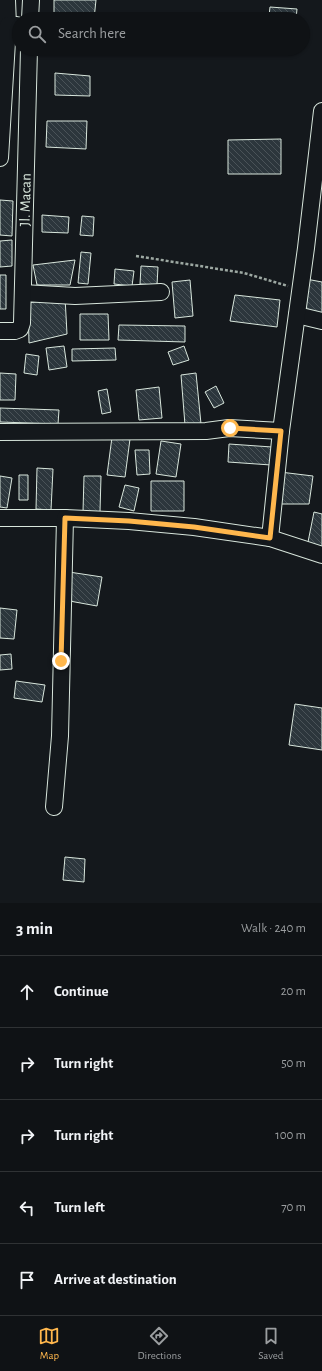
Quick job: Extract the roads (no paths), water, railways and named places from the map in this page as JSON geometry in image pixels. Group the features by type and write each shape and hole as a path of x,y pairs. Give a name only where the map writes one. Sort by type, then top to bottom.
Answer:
{"street":[{"path":"7,0 12,18"},
{"path":"30,0 30,12"},
{"path":"0,158 12,44"},
{"name":"Jl. Macan","path":"0,331 15,331 20,329 22,323 29,56"},
{"path":"270,538 281,431 322,111"},
{"path":"23,293 75,296 161,292"},
{"path":"297,315 322,321"},
{"path":"0,432 206,431 230,428 281,431"},
{"path":"0,518 65,518 129,521 194,527 270,538 322,555"},
{"path":"54,807 61,722 65,518"}]}
